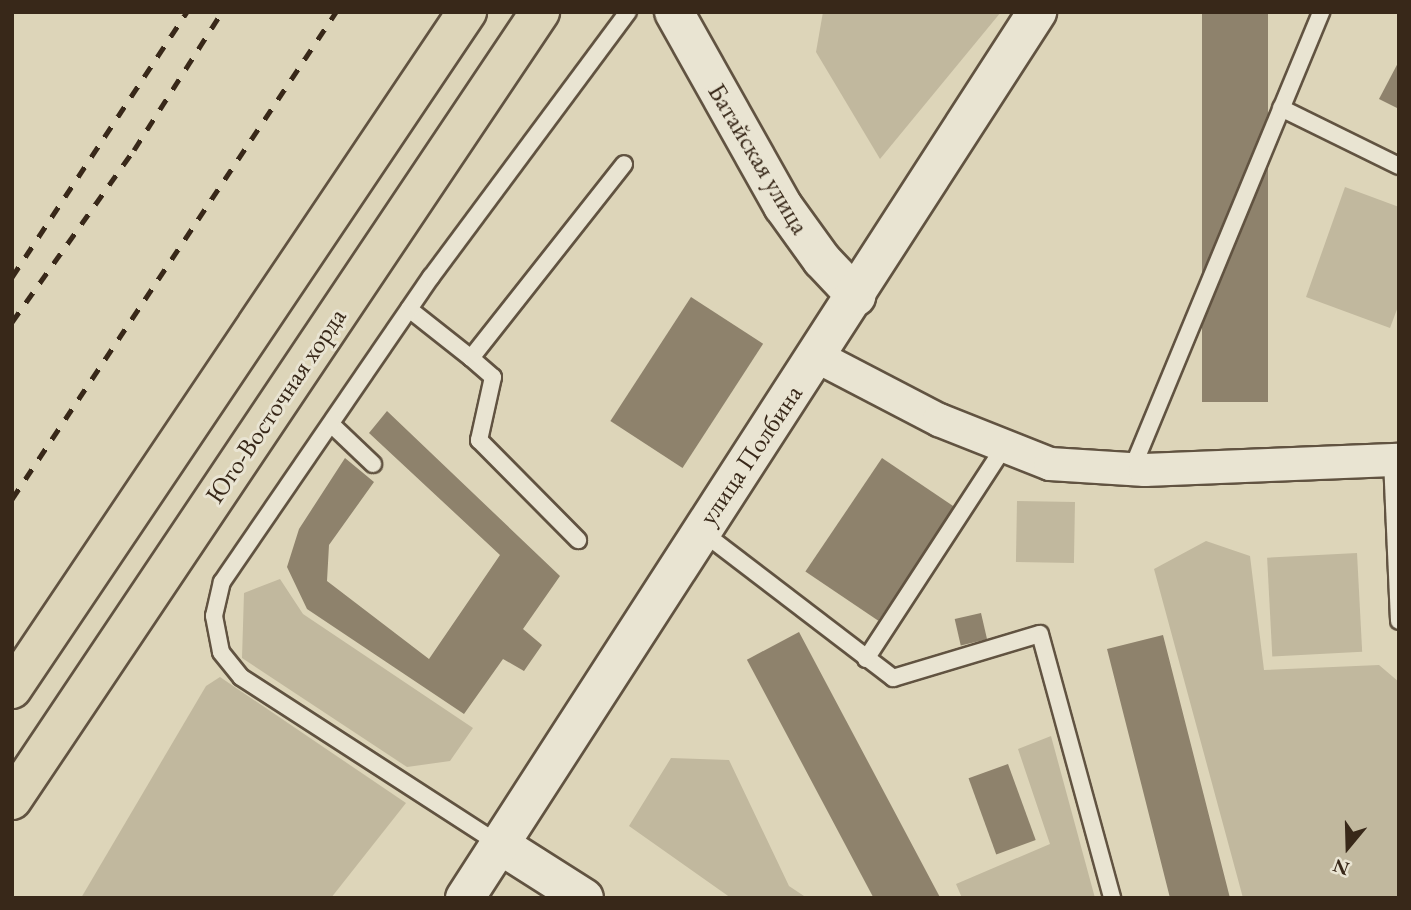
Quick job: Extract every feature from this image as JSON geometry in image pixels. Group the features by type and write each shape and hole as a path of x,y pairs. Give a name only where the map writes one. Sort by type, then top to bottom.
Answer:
{"main road":[{"path":"12,689 467,12"},
{"name":"Юго-Восточная хорда","path":"12,800 540,12"},
{"name":"Батайская улица","path":"674,12 783,206 822,260 856,296"},
{"name":"улица Полбина","path":"466,898 502,846 700,530 856,296 1037,12"},
{"path":"502,846 583,898"}],"street":[{"path":"816,356 869,387 1003,449 1051,464 1132,469 1396,460"}],"lane":[{"path":"502,846 241,677 221,652 214,616 222,582 409,309 628,12"},
{"path":"1132,469 1321,12"},
{"path":"1281,108 1399,166"},
{"path":"471,358 624,163"},
{"path":"409,309 493,377 479,440 578,540"},
{"path":"331,424 373,464"},
{"path":"866,659 1003,449"},
{"path":"1396,460 1399,621"},
{"path":"700,530 893,678 1040,634 1112,898"}],"shaded area":[{"path":"823,12 1001,12 880,159 816,52"},
{"path":"1345,187 1399,207 1399,304 1390,328 1306,297"},
{"path":"1017,501 1075,502 1074,563 1016,562"},
{"path":"1206,541 1250,556 1264,670 1379,665 1399,682 1399,898 1243,898 1154,569"},
{"path":"1357,553 1362,652 1272,657 1267,558"},
{"path":"280,579 303,614 473,728 450,761 407,767 242,658 244,593"},
{"path":"220,677 406,803 331,898 81,898 206,686"},
{"path":"1051,736 1095,898 962,898 956,884 1050,844 1018,749"},
{"path":"671,758 729,760 789,886 807,898 731,898 629,826"}],"building":[{"path":"1202,12 1268,12 1268,402 1202,402"},
{"path":"1399,61 1399,109 1379,99"},
{"path":"691,297 763,344 683,468 610,421"},
{"path":"387,411 560,576 523,629 542,645 524,671 503,659 464,714 307,609 287,567 299,529 345,458 374,482 329,545 327,581 429,659 500,555 369,433"},
{"path":"882,458 955,507 878,621 805,572"},
{"path":"981,613 987,639 961,645 955,619"},
{"path":"799,632 940,897 874,898 747,660"},
{"path":"1163,635 1230,898 1170,898 1107,649"},
{"path":"1008,764 1036,840 996,854 969,778"}],"railway":[{"path":"12,277 187,12"},
{"path":"12,322 134,150 222,12"},
{"path":"12,499 336,12"}]}
